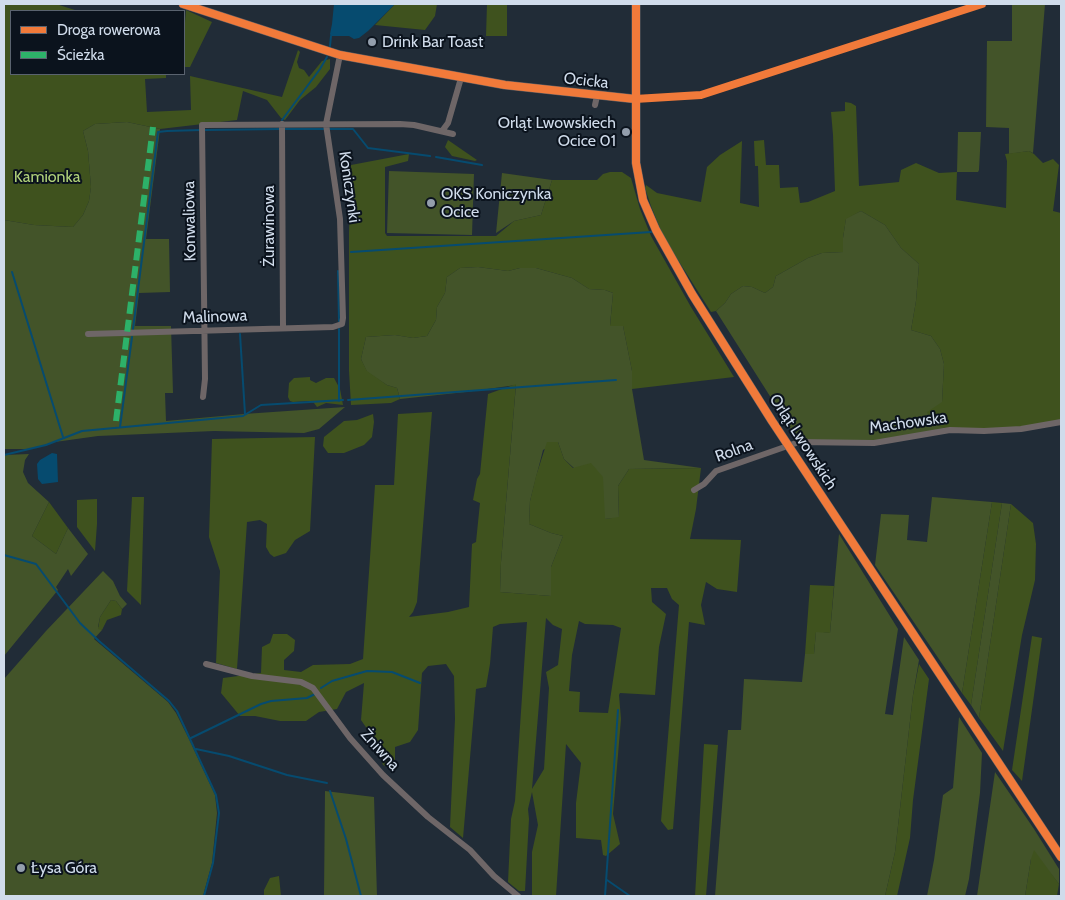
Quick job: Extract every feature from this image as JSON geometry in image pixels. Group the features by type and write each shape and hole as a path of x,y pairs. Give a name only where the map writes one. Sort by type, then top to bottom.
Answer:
{"street":[{"name":"Ocicka","path":"183,4 340,55 461,78 596,100 701,95 982,4"},
{"name":"Orląt Lwowskich","path":"636,4 636,163 639,186 649,216 666,250 692,294 789,447 1061,857"},
{"name":"Koniczynki","path":"340,55 326,124 340,219 342,324"},
{"path":"442,131 448,123 461,78"},
{"path":"282,124 400,124 454,134"},
{"name":"Żurawinowa","path":"282,124 283,328"},
{"name":"Konwaliowa","path":"203,397 205,332 202,125 282,124"},
{"name":"Malinowa","path":"88,334 332,328 342,324"},
{"name":"Machowska","path":"789,447 799,442 874,443 950,430 1021,429 1061,422"},
{"name":"Rolna","path":"694,490 704,484 716,471 789,447"},
{"name":"Żniwna","path":"206,664 252,676 301,682 313,688 350,738 383,775 428,816 470,850 494,876 518,896"}],"green space":[{"name":"Kamionka","path":"4,4 56,4 75,10 10,10 10,75 166,75 166,78 145,79 147,112 191,110 190,76 282,97 298,50 300,52 297,62 299,68 304,70 309,77 322,61 330,59 330,69 316,87 300,100 285,120 281,118 267,100 243,91 237,120 160,129 127,122 95,124 83,131 88,151 91,187 89,201 83,215 73,227 34,225 4,220"},
{"path":"395,4 437,4 435,16 425,30 375,25"},
{"path":"487,4 507,4 507,36 486,36"},
{"path":"1012,4 1045,4 1033,153 1029,151 1009,154 1009,128 986,127 987,41 1012,41"},
{"path":"186,10 212,22 190,67 185,67"},
{"path":"845,102 856,106 859,186 899,182 901,170 916,163 939,173 957,172 956,200 1006,208 1007,161 1005,154 1029,151 1043,163 1053,159 1059,165 1053,211 1061,213 1061,422 1021,429 950,430 933,424 927,412 942,402 944,364 940,349 931,336 911,330 919,264 901,248 885,225 861,211 846,219 843,252 822,253 808,258 776,276 773,287 765,293 752,287 743,286 731,294 716,311 711,312 664,238 651,206 645,188 646,185 657,193 701,202 707,167 720,155 742,141 740,203 759,207 758,166 755,166 754,141 764,140 766,165 779,165 780,188 798,187 800,203 808,202 835,191 831,112 845,111"},
{"path":"127,122 160,129 146,239 169,239 170,292 139,293 135,326 171,326 173,393 165,393 166,421 345,407 319,429 304,433 214,431 98,436 55,442 31,449 4,449 4,220 34,225 73,227 83,215 89,201 91,187 88,151 83,131 95,124"},
{"path":"958,132 981,132 978,172 957,172"},
{"path":"448,140 477,160 452,156 445,147"},
{"path":"409,154 408,161 385,167 385,233 387,236 496,236 514,221 541,215 552,180 597,180 603,174 610,172 622,172 631,178 640,209 651,236 691,307 734,377 632,389 632,371 623,326 610,326 613,293 605,290 589,289 572,278 536,268 520,268 508,271 478,267 460,268 447,277 445,293 437,307 436,320 427,336 413,338 395,335 366,337 361,359 367,371 387,385 397,388 400,399 391,403 351,405 349,371 349,232 351,165"},
{"name":"OKS Koniczynka Ocice","path":"389,171 474,174 472,235 387,233"},
{"path":"502,173 552,180 541,215 514,221 496,233"},
{"path":"861,211 885,225 901,248 919,264 911,330 931,336 940,349 944,364 942,402 950,430 874,443 799,442 716,311 731,294 743,286 752,287 765,293 773,287 776,276 808,258 822,253 843,252 846,218"},
{"path":"478,267 508,271 520,268 536,268 572,278 589,289 605,290 613,293 610,325 623,326 632,371 632,389 644,460 701,468 629,469 618,486 619,518 604,519 574,468 564,459 558,442 543,450 530,501 529,524 563,536 551,567 551,596 500,592 516,385 400,399 397,388 387,385 367,372 361,359 366,337 395,335 413,338 427,336 436,320 437,307 445,293 447,277 460,268"},
{"path":"310,377 310,380 316,383 326,378 334,378 340,389 343,405 326,403 317,407 314,403 308,401 290,401 288,397 289,383 294,378"},
{"path":"516,384 500,592 551,596 551,567 563,536 529,524 530,501 547,442 558,442 564,459 573,468 591,463 603,477 605,519 619,517 618,486 629,469 701,468 690,539 741,540 737,592 717,589 706,582 701,605 705,625 689,622 673,829 668,830 661,821 679,605 672,599 667,588 651,588 652,602 666,614 659,647 655,695 620,693 619,695 621,719 613,814 620,844 606,856 603,855 601,840 576,838 576,803 581,763 566,744 556,896 532,896 532,852 538,825 532,792 528,809 525,891 519,891 508,882 511,819 515,801 527,622 500,624 493,627 486,687 476,689 463,838 450,827 455,719 454,676 446,664 428,666 422,673 418,730 410,742 395,747 395,770 383,765 374,739 361,720 364,683 346,692 337,709 319,712 306,721 280,721 255,716 240,716 221,693 223,678 261,673 262,647 270,643 273,634 287,634 295,640 294,651 284,660 284,670 301,672 313,665 350,664 363,659 375,485 394,485 398,414 432,412 417,602 409,617 469,607 472,544 476,542 480,503 473,500 477,479 480,474 488,394","holes":["546,618 553,625 562,629 558,665 546,672 549,688 544,769 532,789","579,621 585,624 613,625 621,628 608,713 579,712 580,692 569,691 572,655"]},
{"path":"373,414 372,437 364,445 344,453 328,453 323,446 324,437 344,421 357,420"},
{"path":"315,437 310,531 295,540 286,553 274,557 266,547 267,524 260,520 247,522 237,669 216,663 220,571 209,537 212,439"},
{"path":"29,454 25,460 23,472 28,483 49,502 32,536 56,554 68,528 88,554 71,576 68,569 56,587 58,590 4,656 4,455"},
{"path":"132,497 144,497 141,605 127,591"},
{"path":"932,497 992,502 962,693 875,565 881,514 909,515 907,540 927,542"},
{"path":"97,499 95,551 77,527 77,500"},
{"path":"49,502 68,528 56,554 32,536"},
{"path":"992,502 1002,503 971,705 962,693"},
{"path":"1002,503 1011,504 979,718 971,705"},
{"path":"1011,504 1033,523 1036,544 1035,580 1022,635 1003,751 979,718"},
{"path":"839,534 898,629 885,714 893,715 904,637 919,660 913,695 895,852 885,896 715,896 728,730 741,730 744,679 802,682 805,654 814,654 816,631 830,633"},
{"path":"103,571 113,581 120,596 127,604 122,609 116,601 111,600 100,617 98,627 102,630 94,639 168,702 176,713 215,795 217,813 212,863 203,896 4,896 4,679"},
{"path":"810,585 834,586 830,633 816,632 814,654 805,654"},
{"path":"111,600 116,601 122,609 121,615 107,620 102,630 98,629 100,617"},
{"path":"1032,636 1042,638 1022,781 1012,770"},
{"path":"919,664 929,679 913,800 910,838 897,896 885,896 895,852 913,695"},
{"path":"959,717 982,753 980,793 969,879 965,896 927,896 943,795 953,788"},
{"path":"704,744 718,745 706,896 695,896"},
{"path":"995,772 1059,869 1059,884 1051,874 1031,859 1025,896 977,896"},
{"path":"325,791 374,797 377,896 324,896"},
{"path":"1034,850 1059,884 1057,896 1025,896"},
{"path":"279,876 281,896 264,896 264,890 270,878"}],"water":[{"path":"334,4 395,4 368,31 359,38 354,39 349,36 331,36"},
{"path":"52,453 57,454 58,482 42,484 38,479 37,464"}],"waterway":[{"path":"330,46 331,36"},
{"path":"282,120 327,57"},
{"path":"205,130 280,129"},
{"path":"285,129 324,129"},
{"path":"329,129 353,129 368,148 430,156"},
{"path":"133,329 158,132 201,130"},
{"path":"436,157 482,165"},
{"path":"351,252 651,232"},
{"path":"338,271 339,321"},
{"path":"12,272 63,437"},
{"path":"339,329 339,401"},
{"path":"240,334 245,414"},
{"path":"120,427 132,337"},
{"path":"348,400 616,380"},
{"path":"4,455 46,445 82,431 243,416 261,405 343,400"},
{"path":"4,555 36,564 80,623 169,701 177,711 216,795 219,813 213,863 204,896"},
{"path":"321,688 332,681 367,671 392,672 420,683"},
{"path":"191,738 261,704 271,701 307,698 315,694"},
{"path":"605,896 618,710"},
{"path":"196,749 229,756 287,775 327,783"},
{"path":"330,791 346,839 361,896"},
{"path":"607,880 630,896"}],"marked path":[{"path":"116,421 153,127"}],"cycle path":[{"path":"183,4 340,55 505,85 635,99 701,95 982,4"},
{"path":"636,4 636,163 643,200 656,230 692,294 772,421 1061,857"}],"place":[{"name":"Drink Bar Toast","path":"372,42"},
{"name":"Orląt Lwowskiech Ocice 01","path":"626,132"},
{"name":"OKS Koniczynka Ocice","path":"431,203"},
{"name":"Łysa Góra","path":"21,868"}]}
